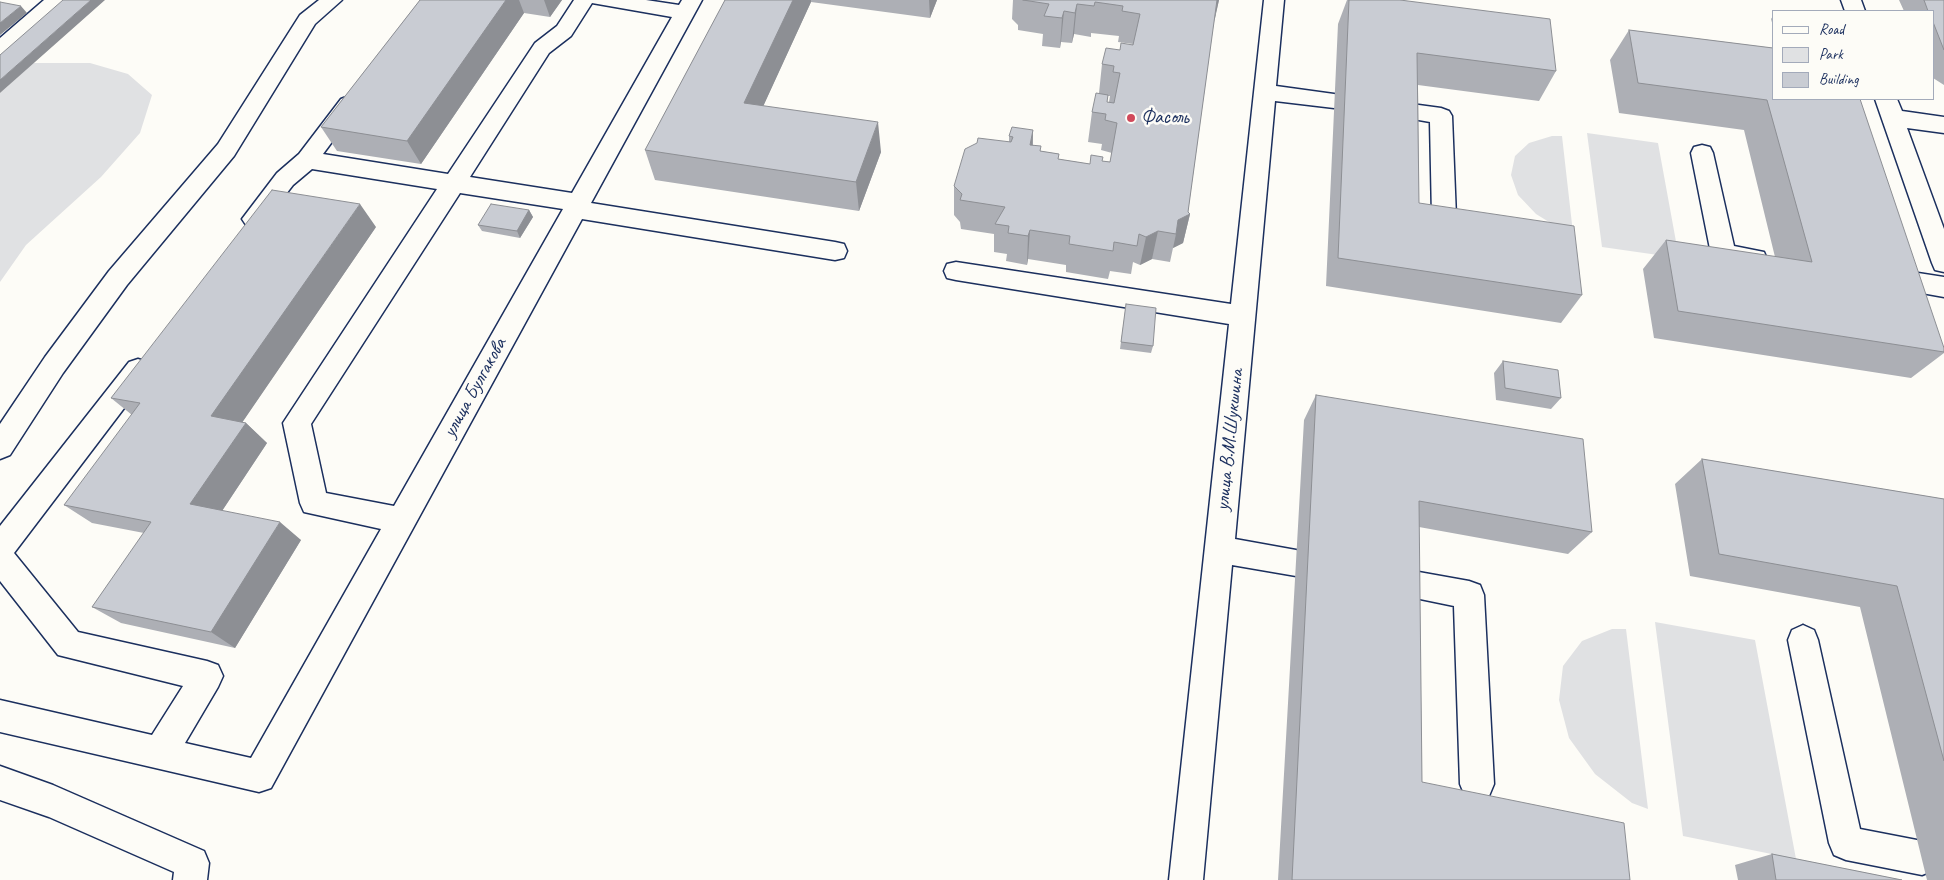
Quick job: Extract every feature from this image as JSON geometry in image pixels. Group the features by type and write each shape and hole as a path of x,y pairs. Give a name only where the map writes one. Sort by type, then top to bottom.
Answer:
{"street":[{"path":"0,50 56,0"},
{"path":"0,447 54,366 118,278 226,150 307,20 332,0"},
{"path":"402,520 314,503 297,423 542,48 564,31 584,0"},
{"path":"600,0 689,6"},
{"name":"улица В.М.Шукшина","path":"1186,880 1274,0"},
{"name":"улица Булгакова","path":"160,753 259,776 689,6"},
{"path":"242,235 285,180 307,160 364,85"},
{"path":"1264,92 1334,101"},
{"path":"1889,108 1944,125"},
{"path":"1889,108 1944,263"},
{"path":"1404,111 1441,116 1444,217"},
{"path":"1702,153 1723,254 1776,262"},
{"path":"307,160 453,183 835,251"},
{"path":"956,271 1242,316"},
{"path":"1879,277 1944,287"},
{"path":"0,549 152,353"},
{"path":"1219,549 1296,563"},
{"path":"0,558 69,645 208,676 160,753 0,716"},
{"path":"1402,583 1469,595 1477,784"},
{"path":"1803,640 1846,843 1922,858"},
{"path":"0,783 53,802 192,862 190,880"}],"green space":[{"path":"33,63 90,63 128,74 152,95 140,133 101,177 26,245 0,282 0,93"},
{"path":"1587,133 1658,143 1679,258 1602,247"},
{"path":"1552,136 1562,136 1573,233 1562,230 1536,214 1518,195 1511,175 1515,156 1529,143"},
{"path":"1655,622 1755,640 1796,859 1683,836"},
{"path":"1612,629 1626,629 1648,809 1632,803 1595,774 1569,738 1559,700 1563,666 1582,641"}],"building":[{"path":"63,0 91,0 0,80 0,55"},
{"path":"420,0 506,0 407,141 321,127"},
{"path":"725,0 793,0 744,103 878,122 856,182 645,150"},
{"path":"1023,0 1217,0 1188,212 1190,214 1178,220 1176,234 1158,231 1146,237 1139,234 1137,246 1114,242 1113,251 1069,244 1070,236 1030,230 1028,236 1008,233 1009,226 995,224 1005,207 960,200 962,194 954,186 965,149 977,143 978,138 1011,142 1013,137 1009,136 1012,127 1033,130 1030,145 1041,146 1040,151 1059,154 1058,159 1090,164 1091,155 1103,157 1102,161 1110,162 1117,123 1105,120 1106,114 1092,112 1096,93 1108,95 1107,102 1114,103 1120,73 1113,72 1114,66 1102,64 1106,48 1120,50 1121,43 1133,45 1140,14 1122,11 1123,6 1095,2 1094,6 1077,4 1075,13 1064,11 1062,18 1044,16 1049,4"},
{"path":"1349,0 1400,0 1550,19 1556,71 1417,53 1419,203 1574,226 1582,295 1338,258"},
{"path":"1924,0 1944,0 1944,50 1934,25 1934,10 1928,10"},
{"path":"0,2 21,6 0,23"},
{"path":"1629,30 1772,48 1772,100 1860,100 1944,352 1678,311 1666,240 1812,262 1767,100 1638,83"},
{"path":"272,190 360,204 211,416 246,423 190,504 280,522 211,632 92,607 151,522 64,505 140,403 111,398"},
{"path":"491,204 529,210 517,231 478,225"},
{"path":"1126,304 1156,308 1153,346 1121,342"},
{"path":"1503,361 1558,370 1561,398 1505,388"},
{"path":"1316,395 1583,439 1592,532 1419,501 1422,782 1624,823 1630,880 1292,880"},
{"path":"1702,459 1944,499 1944,761 1897,586 1719,554"},
{"path":"1772,854 1902,880 1776,880"}],"place":[{"name":"Фасоль","path":"1131,118"}]}
